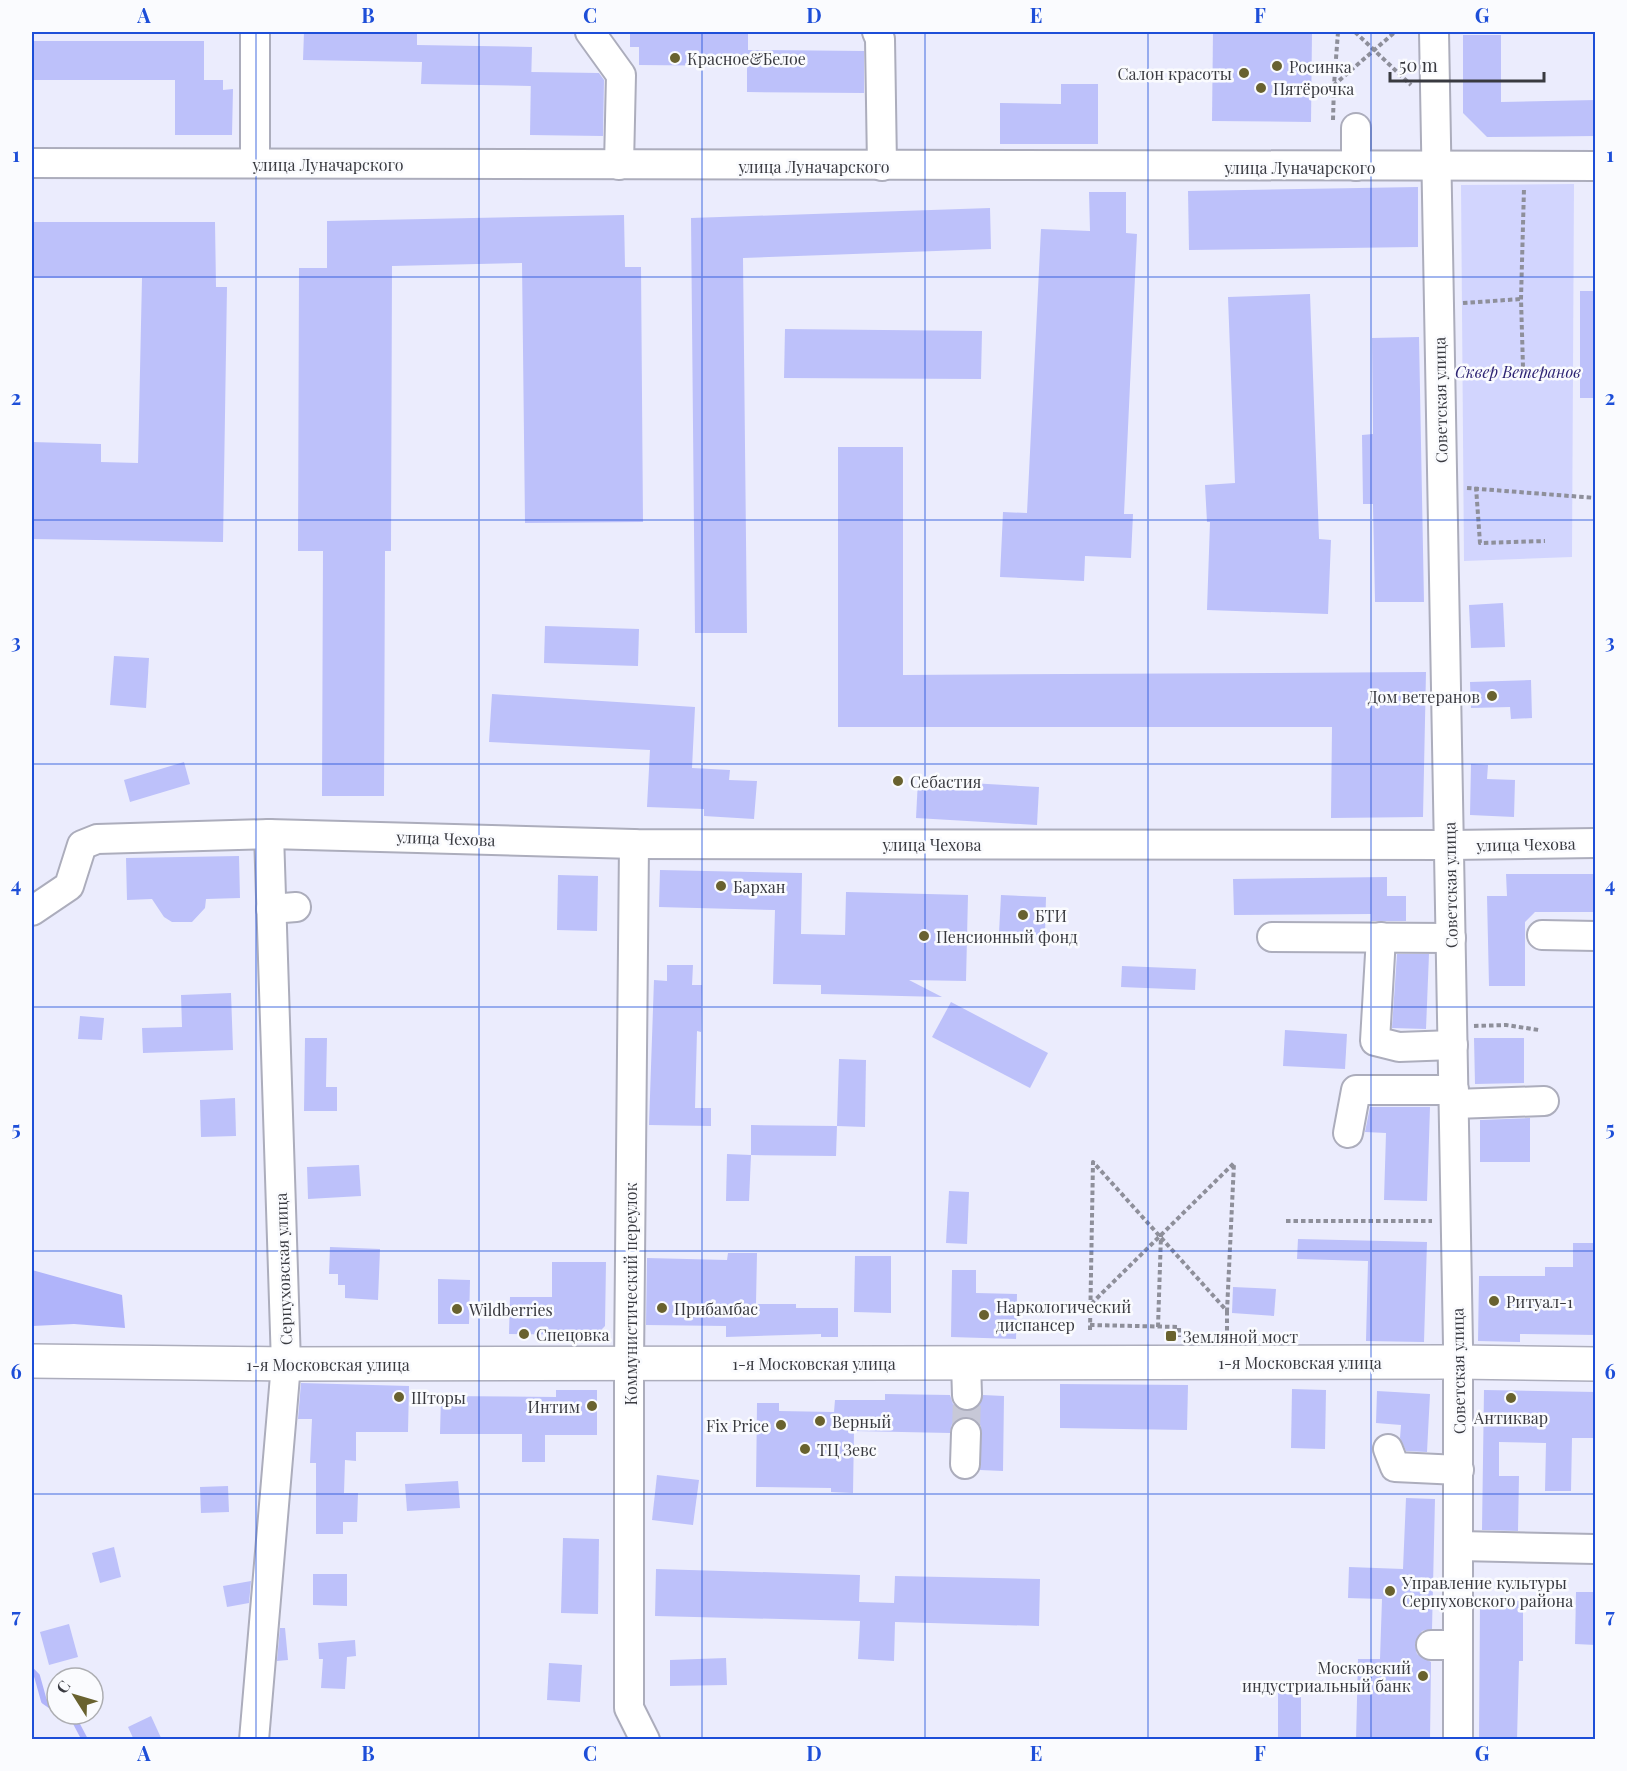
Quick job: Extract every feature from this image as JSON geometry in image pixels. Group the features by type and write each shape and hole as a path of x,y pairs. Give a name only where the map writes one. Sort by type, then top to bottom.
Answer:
{"main road":[{"name":"1-я Московская улица","path":"32,1361 286,1364 1458,1362 1596,1364"}],"street":[{"path":"255,32 255,163"},
{"path":"590,32 621,75 619,165"},
{"path":"877,32 880,39 882,166"},
{"name":"Советская улица","path":"1434,32 1450,845 1459,1546 1469,1595 1445,1645 1469,1676 1458,1740"},
{"path":"1356,128 1356,166"},
{"name":"улица Луначарского","path":"32,163 1435,168 1596,166"},
{"name":"улица Чехова","path":"32,911 69,886 82,845 97,839 268,834 634,844 1450,845 1596,843"},
{"name":"Серпуховская улица","path":"254,1740 286,1364 283,908 268,834"},
{"name":"Коммунистический переулок","path":"634,844 629,1364 629,1708 645,1740"},
{"path":"1542,935 1596,936"},
{"path":"1272,937 1451,938"},
{"path":"1381,937 1375,1041 1399,1047 1453,1036"},
{"path":"1348,1133 1356,1090 1544,1101"},
{"path":"966,1363 967,1395"},
{"path":"965,1464 966,1433"},
{"path":"1388,1449 1395,1467 1459,1476"},
{"path":"1459,1546 1595,1549"}],"path":[{"path":"1338,32 1334,85 1395,32"},
{"path":"1355,32 1412,85 1412,75"},
{"path":"1523,367 1521,300 1525,167"},
{"path":"1438,305 1521,300"},
{"path":"1442,491 1476,487 1596,498"},
{"path":"1476,487 1480,543 1545,541"},
{"path":"1453,1036 1506,1025 1539,1030"},
{"path":"1090,1305 1161,1236 1234,1163 1227,1311 1161,1236 1093,1162 1090,1305 1090,1327 1179,1327 1179,1343"},
{"path":"1286,1221 1433,1221"},
{"path":"1158,1327 1161,1236"}],"green space":[{"name":"Сквер Ветеранов","path":"1574,184 1572,557 1464,561 1461,185"}],"shaded area":[{"path":"32,1270 122,1295 125,1328 74,1324 32,1326"}],"building":[{"path":"304,32 417,32 417,45 532,47 531,86 421,84 422,62 303,60"},
{"path":"630,32 748,32 748,50 864,51 864,93 747,92 747,66 639,65 639,47 630,47"},
{"path":"1213,32 1312,32 1311,122 1212,121"},
{"path":"1463,35 1501,35 1501,102 1596,100 1596,136 1487,137 1463,113"},
{"path":"32,41 204,41 204,80 223,80 223,90 233,89 232,135 175,135 175,80 32,80"},
{"path":"531,72 599,73 604,80 603,136 530,135"},
{"path":"1061,84 1098,84 1098,144 1000,144 1000,103 1061,104"},
{"path":"1418,187 1418,247 1189,250 1188,191"},
{"path":"1089,192 1126,192 1126,233 1137,234 1124,514 1133,514 1131,558 1085,556 1084,581 1000,577 1003,512 1027,513 1041,229 1090,231"},
{"path":"990,208 991,249 743,258 747,633 695,633 691,218"},
{"path":"624,215 625,267 641,267 643,522 525,523 522,263 392,266 391,551 385,551 384,796 322,796 323,551 298,551 299,268 327,268 327,221"},
{"path":"32,222 215,222 216,287 227,287 223,542 32,539 32,442 101,444 101,462 138,463 142,278 32,278"},
{"path":"1580,291 1596,291 1596,398 1580,398"},
{"path":"1310,294 1319,539 1331,540 1328,614 1207,610 1210,522 1207,522 1205,485 1235,483 1228,297"},
{"path":"785,329 982,331 981,379 784,378"},
{"path":"1419,337 1424,602 1375,602 1373,504 1363,504 1362,435 1373,434 1372,338"},
{"path":"838,447 903,447 903,675 1426,672 1423,817 1331,818 1332,727 838,727"},
{"path":"1503,603 1505,647 1471,648 1469,605"},
{"path":"545,626 639,629 638,666 544,663"},
{"path":"114,656 149,658 146,708 110,705"},
{"path":"1531,680 1532,718 1511,719 1510,707 1471,708 1470,682"},
{"path":"492,694 695,707 692,768 730,770 729,780 757,781 754,819 704,816 704,809 647,807 650,750 489,742"},
{"path":"184,762 190,784 130,802 124,780"},
{"path":"1471,764 1488,765 1487,779 1515,780 1514,817 1470,815"},
{"path":"918,780 1039,787 1037,825 916,818"},
{"path":"239,856 240,898 206,899 205,908 192,922 172,922 164,917 152,899 127,900 126,858"},
{"path":"660,870 802,873 801,934 845,935 846,892 968,895 966,981 909,980 942,997 821,994 821,985 773,984 775,910 659,907"},
{"path":"1506,874 1596,874 1596,912 1535,912 1525,922 1525,986 1489,986 1487,896 1507,896"},
{"path":"558,875 598,876 597,931 557,930"},
{"path":"1387,877 1387,896 1406,896 1406,921 1371,921 1371,914 1234,915 1233,879"},
{"name":"БТИ","path":"1001,895 1046,897 1045,935 999,933"},
{"path":"1397,954 1429,954 1426,1029 1392,1028"},
{"path":"667,965 693,965 692,985 702,985 701,1032 697,1031 695,1108 711,1108 711,1126 649,1125 654,980 667,981"},
{"path":"1122,966 1196,969 1195,990 1121,987"},
{"path":"231,993 233,1050 143,1053 142,1028 182,1027 181,995"},
{"path":"951,1002 1048,1053 1030,1088 932,1037"},
{"path":"80,1016 104,1018 102,1040 78,1039"},
{"path":"1285,1030 1347,1034 1345,1069 1283,1066"},
{"path":"305,1038 327,1038 326,1087 337,1087 337,1111 304,1111"},
{"path":"1474,1038 1524,1038 1524,1083 1475,1084"},
{"path":"839,1059 866,1060 865,1127 837,1126"},
{"path":"235,1098 236,1136 201,1137 200,1100"},
{"path":"1370,1107 1430,1107 1427,1201 1384,1200 1386,1133 1365,1132"},
{"path":"1530,1118 1530,1162 1480,1162 1480,1120"},
{"path":"751,1125 837,1126 836,1156 751,1155"},
{"path":"727,1154 751,1155 749,1201 726,1201"},
{"path":"359,1165 361,1196 308,1199 307,1167"},
{"path":"949,1191 969,1192 967,1244 946,1243"},
{"path":"1298,1239 1427,1242 1424,1342 1366,1341 1368,1261 1297,1259"},
{"path":"1573,1243 1596,1243 1596,1335 1520,1334 1520,1342 1478,1341 1479,1276 1545,1276 1545,1267 1573,1267"},
{"path":"330,1247 380,1249 378,1300 345,1298 345,1285 338,1285 338,1274 329,1274"},
{"path":"728,1253 757,1253 756,1304 796,1304 796,1308 838,1308 838,1337 821,1337 821,1334 726,1337 726,1326 646,1325 647,1258 727,1260"},
{"path":"855,1256 891,1256 891,1313 854,1312"},
{"path":"552,1262 606,1262 605,1326 596,1335 509,1334 510,1297 552,1297"},
{"name":"Наркологический диспансер","path":"952,1270 976,1270 976,1293 1017,1294 1016,1339 951,1337"},
{"path":"438,1279 470,1280 469,1324 438,1324"},
{"path":"1233,1287 1276,1289 1274,1316 1232,1313"},
{"path":"301,1383 409,1386 408,1432 356,1432 356,1461 345,1460 344,1493 358,1493 357,1522 343,1522 343,1534 316,1534 316,1463 310,1463 312,1419 298,1419"},
{"path":"1060,1384 1188,1385 1187,1430 1060,1428"},
{"path":"1292,1389 1326,1390 1325,1449 1291,1448"},
{"path":"556,1390 597,1390 597,1435 545,1435 545,1462 522,1462 522,1434 440,1434 441,1396 556,1397"},
{"path":"1484,1390 1596,1392 1596,1438 1572,1438 1571,1491 1545,1491 1546,1443 1499,1442 1499,1476 1519,1476 1518,1531 1482,1530"},
{"path":"1377,1391 1430,1394 1427,1452 1406,1451 1400,1438 1401,1425 1376,1423"},
{"path":"885,1394 950,1395 953,1404 967,1411 976,1409 983,1395 1004,1396 1003,1471 980,1470 981,1426 974,1419 966,1417 952,1424 950,1433 854,1431 853,1493 831,1492 831,1488 756,1487 757,1403 779,1403 779,1411 834,1412 835,1400 885,1400"},
{"path":"657,1475 699,1480 693,1525 652,1520"},
{"path":"458,1481 460,1508 407,1511 405,1484"},
{"path":"228,1486 229,1512 201,1513 200,1487"},
{"path":"1406,1498 1435,1499 1432,1629 1422,1631 1415,1644 1417,1654 1431,1662 1430,1740 1356,1740 1358,1659 1380,1659 1382,1599 1348,1598 1349,1567 1403,1569"},
{"path":"563,1538 599,1539 598,1614 561,1613"},
{"path":"114,1547 121,1577 100,1583 92,1553"},
{"path":"656,1569 860,1575 859,1602 894,1603 895,1576 1040,1579 1039,1626 895,1622 894,1661 858,1659 860,1621 655,1616"},
{"path":"313,1574 347,1574 347,1606 313,1605"},
{"path":"251,1581 249,1603 227,1607 223,1586"},
{"path":"1576,1592 1596,1592 1596,1645 1575,1644"},
{"path":"1480,1601 1523,1601 1523,1661 1519,1661 1517,1740 1479,1740"},
{"path":"69,1624 78,1657 49,1665 40,1632"},
{"path":"280,1628 285,1628 288,1660 277,1661"},
{"path":"355,1640 356,1656 347,1657 345,1689 321,1688 323,1659 319,1659 318,1643"},
{"path":"726,1658 727,1685 670,1686 670,1660"},
{"path":"549,1663 582,1665 580,1702 547,1700"},
{"path":"1278,1693 1301,1693 1301,1740 1278,1740"},
{"path":"151,1716 162,1740 134,1740 128,1727"}],"waterway":[{"path":"32,1671 37,1676 45,1702"},
{"path":"78,1726 85,1740"}],"tunnel":[{"path":"966,1433 967,1395"}],"place":[{"name":"Красное&Белое","path":"675,58"},
{"name":"Росинка","path":"1277,66"},
{"name":"Салон красоты","path":"1244,73"},
{"name":"Пятёрочка","path":"1261,88"},
{"name":"Дом ветеранов","path":"1492,696"},
{"name":"Себастия","path":"898,781"},
{"name":"Бархан","path":"721,886"},
{"name":"БТИ","path":"1023,915"},
{"name":"Пенсионный фонд","path":"924,936"},
{"name":"Ритуал-1","path":"1494,1301"},
{"name":"Прибамбас","path":"662,1308"},
{"name":"Wildberries","path":"457,1309"},
{"name":"Наркологический диспансер","path":"984,1315"},
{"name":"Спецовка","path":"524,1334"},
{"name":"Земляной мост","path":"1171,1336"},
{"name":"Шторы","path":"399,1397"},
{"name":"Антиквар","path":"1511,1398"},
{"name":"Интим","path":"592,1406"},
{"name":"Верный","path":"820,1421"},
{"name":"Fix Price","path":"781,1425"},
{"name":"ТЦ Зевс","path":"805,1449"},
{"name":"Управление культуры Серпуховского района","path":"1390,1591"},
{"name":"Московский индустриальный банк","path":"1423,1676"}]}
